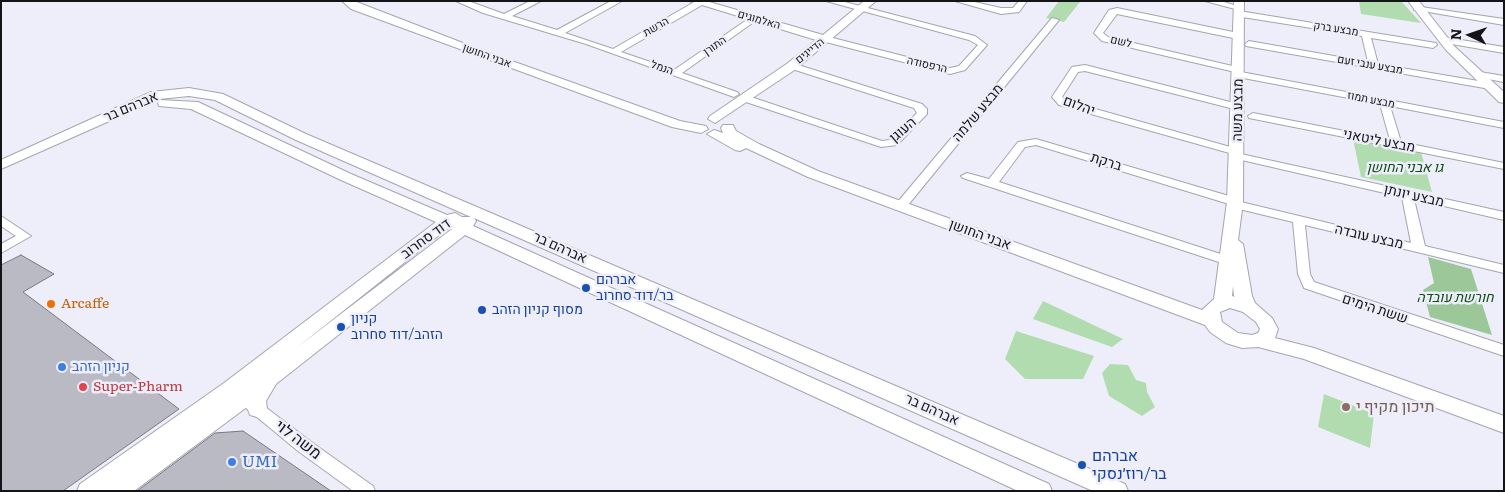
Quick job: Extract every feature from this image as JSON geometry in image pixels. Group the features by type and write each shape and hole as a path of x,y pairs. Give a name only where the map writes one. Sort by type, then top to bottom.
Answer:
{"street":[{"name":"אבני החושן","path":"347,1 373,14 677,124 716,124 754,147 804,169 900,207 1157,299 1215,310"},
{"name":"הנמל","path":"460,1 734,94"},
{"path":"506,16 537,1"},
{"path":"558,33 618,1"},
{"path":"830,1 861,10"},
{"name":"הדייגים","path":"716,124 792,66 871,1"},
{"path":"959,1 1008,11 1016,10 1024,1"},
{"name":"מבצע ברק","path":"1209,1 1366,34 1504,50"},
{"name":"האלמוגים","path":"696,2 825,39"},
{"name":"הרשת","path":"614,52 696,2"},
{"path":"1415,4 1504,22"},
{"path":"1415,4 1438,42 1480,75 1504,99"},
{"name":"מבצע משה","path":"1215,310 1228,261 1234,208 1238,72 1244,40 1239,8"},
{"name":"הרפסודה","path":"825,39 950,71 962,68 983,45 972,38 861,10"},
{"name":"לשם","path":"1238,72 1106,38 1098,33 1112,12 1117,11 1244,40"},
{"name":"התורן","path":"676,73 754,19"},
{"name":"מבצע שלמה","path":"900,207 1056,20"},
{"path":"1366,34 1374,66"},
{"name":"מבצע ענבי זעם","path":"1244,40 1374,66 1490,86"},
{"name":"העוגן","path":"747,99 881,144 893,143 922,114 922,109 918,106 792,66"},
{"name":"יהלום","path":"1237,154 1063,103 1057,97 1075,69 1085,68 1238,108"},
{"name":"מבצע תמוז","path":"1238,72 1504,125"},
{"path":"1480,75 1504,80"},
{"name":"אברהם בר","path":"1,166 140,101 166,93 189,92 218,98 301,137 1117,491"},
{"name":"אברהם בר","path":"1,174 144,108 178,102 193,105 1041,491"},
{"path":"1384,102 1396,144"},
{"name":"מבצע ליטאני","path":"1253,116 1504,166"},
{"name":"אבני החושן","path":"716,124 706,133 714,134 734,145 804,169"},
{"name":"ברקת","path":"992,182 1022,144 1036,142 1234,208"},
{"name":"מבצע יונתן","path":"1237,154 1504,216"},
{"path":"967,176 992,182 1228,261"},
{"path":"1407,194 1419,249"},
{"path":"377,276 421,235 425,228 424,218 408,204"},
{"name":"מבצע משה","path":"1234,208 1243,296 1249,308"},
{"name":"מבצע עובדה","path":"1234,208 1299,221 1504,269"},
{"name":"דוד סחרוב","path":"117,491 244,398 377,276 447,221 475,211"},
{"name":"דוד סחרוב","path":"88,491 244,398 256,400 269,378 463,229 475,211"},
{"path":"1,220 25,236 4,244"},
{"name":"ששת הימים","path":"1299,221 1304,274 1309,285 1319,290 1504,351"},
{"path":"412,269 453,244 476,242 504,247"},
{"path":"1265,335 1263,318 1249,308 1240,304 1215,310 1223,333 1232,338 1242,341 1265,335 1307,353 1504,425"},
{"name":"משה לוי","path":"244,398 304,446 366,491"}],"green space":[{"path":"1059,1 1080,2 1064,22 1046,18"},
{"path":"1359,1 1401,1 1421,23 1361,14"},
{"name":"גו אבני החושן","path":"1353,139 1421,152 1432,192 1361,177"},
{"name":"חורשת עובדה","path":"1428,257 1471,269 1492,335 1430,317 1423,290 1434,283"},
{"path":"1043,301 1123,339 1112,347 1033,319"},
{"path":"1016,331 1094,356 1083,379 1025,379 1005,359"},
{"path":"1110,364 1128,365 1136,380 1146,383 1147,392 1155,407 1142,416 1109,396 1102,373"},
{"path":"1324,394 1374,414 1370,448 1318,427"}],"building":[{"name":"קניון הזהב","path":"21,255 54,274 23,292 179,409 63,491 1,491 1,265"},
{"name":"UMI","path":"243,431 331,491 137,491 215,433"}],"place":[{"name":"אברהם בר/דוד סחרוב","path":"586,288"},
{"name":"Arcaffe","path":"51,304"},
{"name":"מסוף קניון הזהב","path":"482,310"},
{"name":"קניון הזהב/דוד סחרוב","path":"341,327"},
{"name":"קניון הזהב","path":"62,367"},
{"name":"Super-Pharm","path":"83,387"},
{"name":"תיכון מקיף י","path":"1346,407"},
{"name":"UMI","path":"232,462"},
{"name":"אברהם בר/רוז׳נסקי","path":"1082,465"}]}
